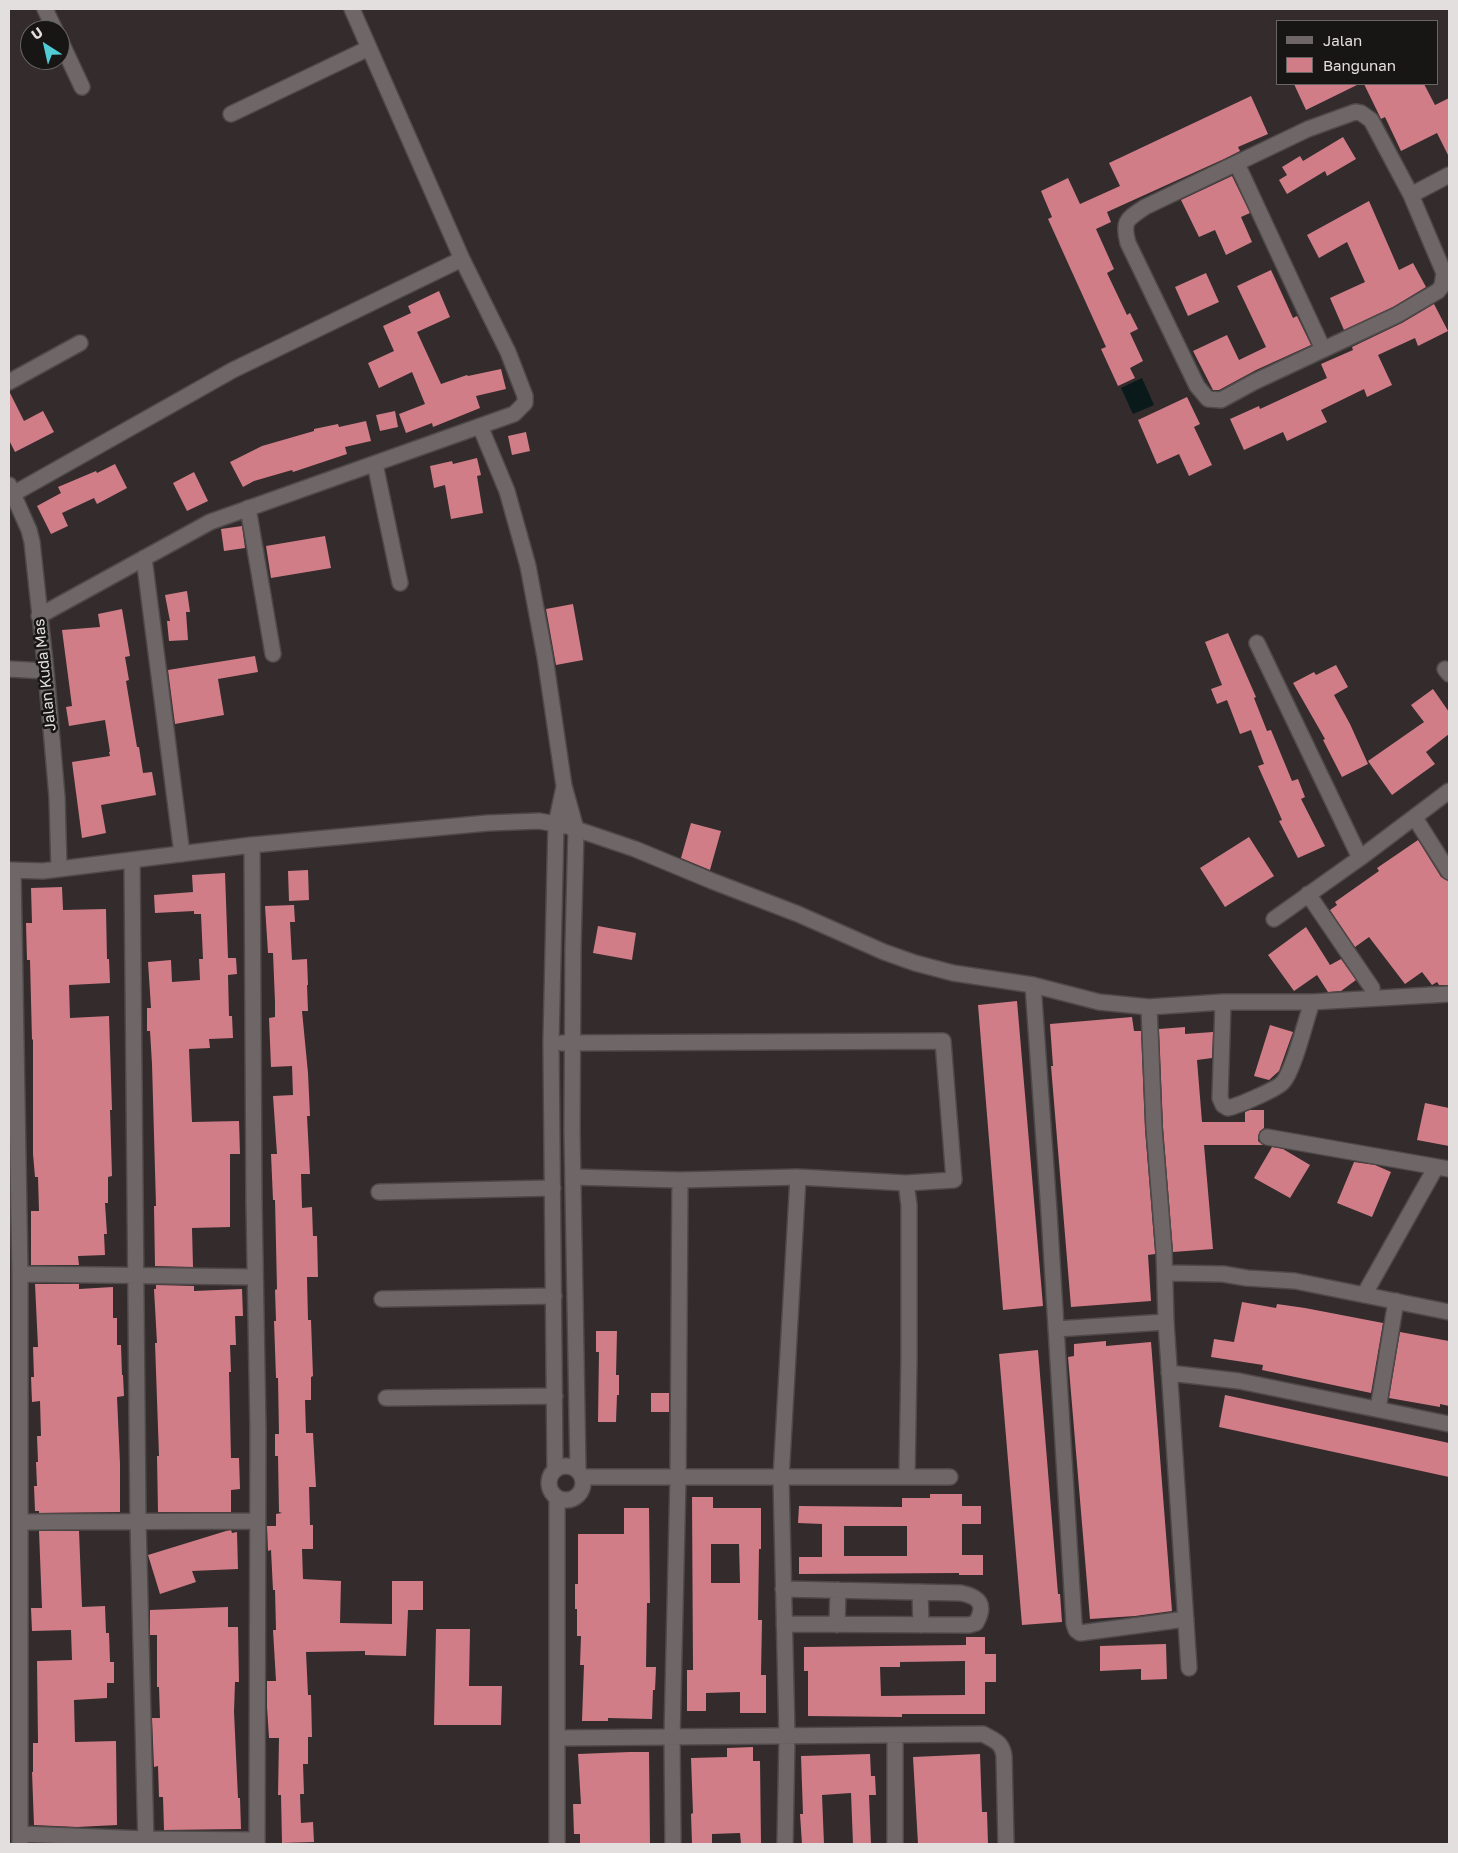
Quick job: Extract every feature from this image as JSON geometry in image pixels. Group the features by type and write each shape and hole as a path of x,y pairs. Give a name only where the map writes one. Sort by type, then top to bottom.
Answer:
{"street":[{"path":"39,616 210,522 514,414 525,403 525,396 508,352 462,259 352,9"},
{"path":"231,114 369,48"},
{"path":"70,61 82,87"},
{"path":"1354,112 1361,113 1371,120 1411,194 1444,273 1442,286 1438,291 1397,315 1254,382 1221,400 1208,399 1197,386 1128,243 1124,229 1129,218 1145,207 1308,129 1354,112"},
{"path":"1237,164 1323,349"},
{"path":"1411,194 1449,176"},
{"path":"12,498 233,370 462,259"},
{"path":"9,382 80,343"},
{"path":"480,426 507,491 528,566 545,656 564,786 576,829 572,1044 573,1177 580,1474 583,1488 577,1496 567,1500 557,1498 551,1492 548,1484 555,1470 551,1042 554,894 556,824 564,786"},
{"path":"374,464 400,584"},
{"name":"Jalan Kuda Mas","path":"12,498 32,542 57,797 59,869"},
{"path":"248,508 273,654"},
{"path":"144,558 182,854"},
{"path":"1257,644 1360,858"},
{"path":"9,669 46,671"},
{"path":"1274,920 1415,818 1449,790"},
{"path":"1415,818 1449,872"},
{"path":"252,846 258,1430 257,1842 20,1839 22,1522 20,1274 11,870 43,871 252,846 488,822 522,821 556,824 635,849 712,882 798,914 884,952 915,963 952,973 1033,986 1099,1002 1148,1007 1223,1002 1312,1002 1449,994"},
{"path":"132,861 138,1521 146,1842"},
{"path":"554,894 574,895"},
{"path":"1308,894 1372,988"},
{"path":"1033,986 1074,1624 1080,1634 1186,1620"},
{"path":"1223,1002 1220,1098 1223,1105 1228,1108 1277,1087 1284,1081 1290,1070 1312,1002"},
{"path":"1148,1007 1154,1128 1165,1273 1169,1373 1189,1668"},
{"path":"551,1042 572,1044 943,1041 954,1180 906,1183 798,1177 680,1180 573,1177"},
{"path":"1267,1136 1443,1168 1364,1295"},
{"path":"785,1844 787,1736 781,1478 798,1177"},
{"path":"673,1844 672,1737 678,1478 680,1180"},
{"path":"906,1183 909,1224 907,1477"},
{"path":"379,1192 552,1188"},
{"path":"1165,1273 1224,1274 1247,1278 1295,1281 1449,1312"},
{"path":"20,1274 255,1277"},
{"path":"382,1299 554,1296"},
{"path":"1378,1409 1396,1301"},
{"path":"1056,1329 1166,1322"},
{"path":"554,1335 576,1337"},
{"path":"1169,1373 1239,1381 1449,1424"},
{"path":"386,1398 555,1396"},
{"path":"555,1470 566,1466 580,1474 678,1478 950,1477"},
{"path":"557,1498 557,1844"},
{"path":"22,1522 257,1521"},
{"path":"783,1589 961,1593 974,1596 979,1602 981,1614 976,1623 969,1625 784,1624"},
{"path":"837,1625 838,1590"},
{"path":"920,1592 921,1625"},
{"path":"558,1738 983,1734 1002,1747 1004,1756 1006,1844"},
{"path":"895,1735 895,1844"}],"shaded area":[{"path":"1142,378 1154,405 1133,414 1121,388"}],"building":[{"path":"1294,85 1357,85 1306,110"},
{"path":"1364,85 1425,85 1435,105 1449,98 1449,157 1437,133 1401,151 1385,117 1381,119"},
{"path":"1251,96 1268,134 1238,147 1240,151 1224,159 1107,212 1111,222 1096,229 1114,269 1107,273 1127,315 1130,313 1138,329 1130,333 1143,361 1130,368 1135,378 1118,386 1101,349 1106,347 1048,219 1052,217 1041,191 1068,178 1080,204 1120,186 1109,163"},
{"path":"1343,137 1356,159 1327,176 1325,171 1287,194 1279,180 1287,175 1282,167 1300,156 1303,161"},
{"path":"1232,176 1250,213 1241,217 1252,242 1226,255 1215,230 1199,237 1181,200"},
{"path":"1369,201 1399,270 1413,263 1426,287 1393,307 1344,330 1330,298 1365,282 1347,242 1319,258 1307,235"},
{"path":"1271,270 1293,318 1297,316 1311,345 1256,370 1219,390 1213,390 1193,351 1227,335 1239,360 1266,347 1237,286"},
{"path":"1206,273 1219,302 1188,316 1175,287"},
{"path":"439,291 450,317 417,332 441,384 467,375 501,369 506,389 476,396 480,408 433,427 432,423 406,433 399,414 425,404 412,372 379,388 368,363 394,351 383,326 411,313 408,306"},
{"path":"1434,304 1448,331 1418,346 1415,338 1378,355 1392,385 1367,397 1364,389 1321,410 1327,422 1287,441 1283,432 1244,450 1230,419 1259,406 1260,409 1327,378 1321,364 1353,350 1352,347 1402,323"},
{"path":"9,391 24,421 43,411 54,432 15,452 9,440"},
{"path":"1187,397 1200,424 1194,427 1212,465 1189,476 1179,454 1157,464 1138,420"},
{"path":"395,411 398,427 380,431 376,415"},
{"path":"366,421 371,441 345,447 347,454 293,472 292,470 254,481 243,487 230,462 262,446 314,431 314,429 338,424 339,427"},
{"path":"526,432 530,451 512,455 508,436"},
{"path":"477,458 481,475 477,476 483,513 451,519 445,485 434,488 430,466 452,461 453,464"},
{"path":"115,464 127,488 97,504 94,498 62,513 68,526 51,534 37,506 61,493 58,487 96,471 97,473"},
{"path":"194,472 208,501 187,511 173,483"},
{"path":"242,526 245,548 224,551 221,529"},
{"path":"325,536 331,568 271,578 266,546"},
{"path":"187,591 190,612 186,612 188,640 169,641 167,621 170,621 165,595"},
{"path":"573,604 583,660 556,665 546,609"},
{"path":"122,609 130,656 125,657 129,680 126,681 137,747 139,747 143,773 152,772 156,795 101,805 106,833 82,838 72,762 110,756 110,752 105,720 69,726 66,707 72,706 62,630 100,627 98,614"},
{"path":"1228,633 1256,697 1254,698 1267,731 1271,730 1292,781 1298,779 1305,797 1301,799 1325,846 1298,858 1279,821 1282,820 1258,766 1264,764 1251,730 1240,734 1227,700 1217,704 1211,689 1222,685 1205,642"},
{"path":"255,656 258,672 218,679 224,715 175,724 168,670"},
{"path":"1336,665 1348,687 1334,695 1350,724 1368,764 1342,777 1323,740 1325,739 1293,683 1314,672 1316,675"},
{"path":"1433,689 1449,712 1449,734 1426,752 1435,764 1392,795 1368,761 1424,722 1411,705"},
{"path":"691,823 721,831 710,870 681,858"},
{"path":"1249,837 1274,876 1225,907 1200,868"},
{"path":"1418,840 1441,877 1449,881 1449,985 1439,985 1437,982 1432,985 1422,972 1405,984 1369,937 1355,947 1330,910 1337,905 1335,902 1379,871 1377,868"},
{"path":"308,870 309,900 289,901 288,871"},
{"path":"225,873 228,958 236,958 237,974 228,975 229,1016 232,1016 233,1038 209,1039 210,1048 189,1049 192,1122 239,1121 240,1154 230,1154 230,1227 192,1228 193,1267 155,1266 154,1206 156,1206 152,1064 150,1031 147,1031 147,1008 151,1008 148,962 171,960 172,982 200,980 199,959 203,959 201,914 194,914 194,911 155,913 154,895 193,892 192,875"},
{"path":"62,887 63,910 106,909 107,959 109,959 110,983 69,985 70,1018 109,1016 112,1176 108,1177 108,1203 105,1203 107,1234 104,1234 105,1255 78,1256 79,1265 31,1265 31,1211 39,1211 38,1177 35,1177 33,1154 33,1039 30,960 27,960 26,923 32,923 31,888"},
{"path":"294,905 295,922 290,922 292,960 307,959 308,985 308,1011 302,1011 308,1073 310,1116 307,1116 310,1174 301,1174 302,1208 312,1207 313,1236 317,1236 318,1277 307,1277 308,1320 311,1320 313,1376 311,1377 311,1400 305,1400 306,1433 313,1433 316,1487 309,1487 310,1525 313,1525 313,1549 302,1549 303,1579 341,1581 340,1623 392,1624 392,1581 423,1581 423,1610 408,1610 406,1656 365,1655 365,1651 306,1652 308,1695 311,1695 312,1737 308,1737 308,1764 303,1764 304,1794 300,1794 301,1823 313,1822 314,1842 282,1843 281,1795 278,1795 279,1738 269,1738 267,1707 267,1681 276,1681 273,1630 276,1630 275,1590 273,1590 271,1550 268,1551 267,1526 276,1526 276,1514 282,1513 279,1512 278,1456 275,1456 275,1434 279,1434 274,1321 276,1321 275,1290 277,1289 275,1200 273,1200 271,1154 277,1154 273,1096 293,1095 292,1066 271,1067 269,1018 275,1017 275,1002 273,953 268,953 265,906"},
{"path":"598,926 636,933 632,960 593,953"},
{"path":"1306,927 1330,965 1341,959 1356,980 1341,991 1328,992 1317,975 1294,991 1268,955"},
{"path":"1017,1001 1043,1306 1003,1310 978,1005"},
{"path":"1132,1017 1134,1031 1141,1031 1145,1129 1155,1252 1155,1254 1148,1255 1151,1301 1071,1307 1051,1066 1053,1066 1050,1024"},
{"path":"1270,1025 1293,1032 1279,1071 1269,1080 1254,1076"},
{"path":"1185,1027 1185,1034 1213,1032 1212,1058 1197,1060 1202,1122 1245,1122 1245,1112 1264,1110 1264,1128 1258,1136 1258,1141 1263,1145 1204,1145 1213,1249 1173,1252 1163,1127 1159,1029"},
{"path":"1425,1103 1449,1108 1449,1146 1417,1140"},
{"path":"1272,1147 1283,1149 1310,1165 1290,1198 1254,1178"},
{"path":"1354,1162 1375,1165 1391,1172 1372,1217 1337,1203"},
{"path":"35,1284 79,1284 79,1289 113,1287 113,1318 117,1318 117,1345 121,1345 124,1396 117,1397 120,1512 39,1513 39,1511 35,1511 34,1486 37,1486 36,1462 38,1462 37,1436 41,1436 40,1401 32,1402 31,1377 34,1377 33,1347 38,1347"},
{"path":"156,1285 194,1286 194,1291 242,1289 243,1316 235,1316 236,1345 230,1345 231,1458 239,1458 240,1489 231,1490 231,1512 158,1512 157,1456 159,1456 155,1343 157,1343 154,1289 156,1289"},
{"path":"1242,1302 1276,1308 1277,1304 1305,1308 1383,1323 1371,1393 1262,1370 1263,1365 1211,1357 1214,1339 1234,1342"},
{"path":"596,1331 617,1331 616,1375 619,1375 619,1395 617,1395 616,1422 598,1422 599,1352 596,1352"},
{"path":"1400,1332 1449,1341 1449,1406 1440,1404 1440,1407 1389,1398"},
{"path":"1106,1341 1106,1346 1151,1342 1172,1611 1090,1619 1068,1357 1074,1356 1074,1344"},
{"path":"1038,1350 1058,1594 1060,1594 1062,1622 1022,1625 999,1354"},
{"path":"651,1393 669,1393 669,1412 651,1412"},
{"path":"1225,1395 1449,1443 1449,1477 1219,1427"},
{"path":"930,1494 962,1494 962,1506 981,1506 981,1524 962,1524 962,1555 983,1555 983,1575 959,1575 959,1573 799,1574 799,1557 822,1557 822,1524 798,1523 799,1506 902,1507 902,1498 930,1498","holes":["844,1526 907,1526 907,1556 844,1556"]},
{"path":"692,1497 713,1497 713,1508 761,1508 758,1620 762,1620 761,1675 766,1675 766,1713 740,1713 740,1692 706,1693 706,1711 687,1711 687,1670 693,1670","holes":["711,1544 739,1544 740,1583 711,1583"]},
{"path":"624,1508 649,1508 650,1603 647,1603 646,1667 656,1667 652,1719 608,1718 608,1721 582,1721 584,1665 580,1665 581,1636 577,1636 577,1609 575,1609 575,1584 578,1584 578,1534 624,1534"},
{"path":"231,1530 232,1533 237,1532 238,1569 192,1571 196,1582 160,1594 148,1555"},
{"path":"39,1531 79,1531 82,1607 105,1606 106,1633 109,1633 110,1662 114,1662 114,1683 107,1683 107,1698 74,1700 75,1742 116,1741 117,1825 77,1827 34,1825 32,1772 33,1743 38,1743 37,1661 72,1660 71,1630 32,1631 31,1608 42,1608"},
{"path":"228,1607 228,1627 238,1627 239,1682 235,1682 234,1712 241,1829 164,1830 163,1797 159,1797 158,1766 154,1767 152,1718 160,1718 159,1687 157,1687 157,1635 150,1635 150,1610"},
{"path":"436,1629 470,1629 469,1686 502,1686 501,1725 434,1725"},
{"path":"966,1637 985,1637 985,1654 996,1654 996,1682 985,1682 985,1714 902,1714 902,1717 808,1716 808,1671 804,1671 804,1647 966,1645","holes":["965,1661 965,1695 881,1696 880,1667 900,1667 900,1662"]},
{"path":"1166,1644 1167,1679 1141,1680 1141,1669 1100,1671 1100,1646"},
{"path":"753,1747 753,1761 760,1761 761,1844 741,1844 740,1833 712,1834 712,1844 692,1844 691,1758 727,1757 727,1748"},
{"path":"649,1752 650,1844 580,1844 580,1834 574,1834 573,1804 581,1804 578,1754"},
{"path":"870,1754 871,1776 875,1776 876,1795 869,1795 871,1844 853,1844 851,1793 822,1795 824,1844 802,1844 800,1814 803,1814 801,1756"},
{"path":"980,1754 982,1812 987,1812 988,1844 918,1844 913,1757"}]}
